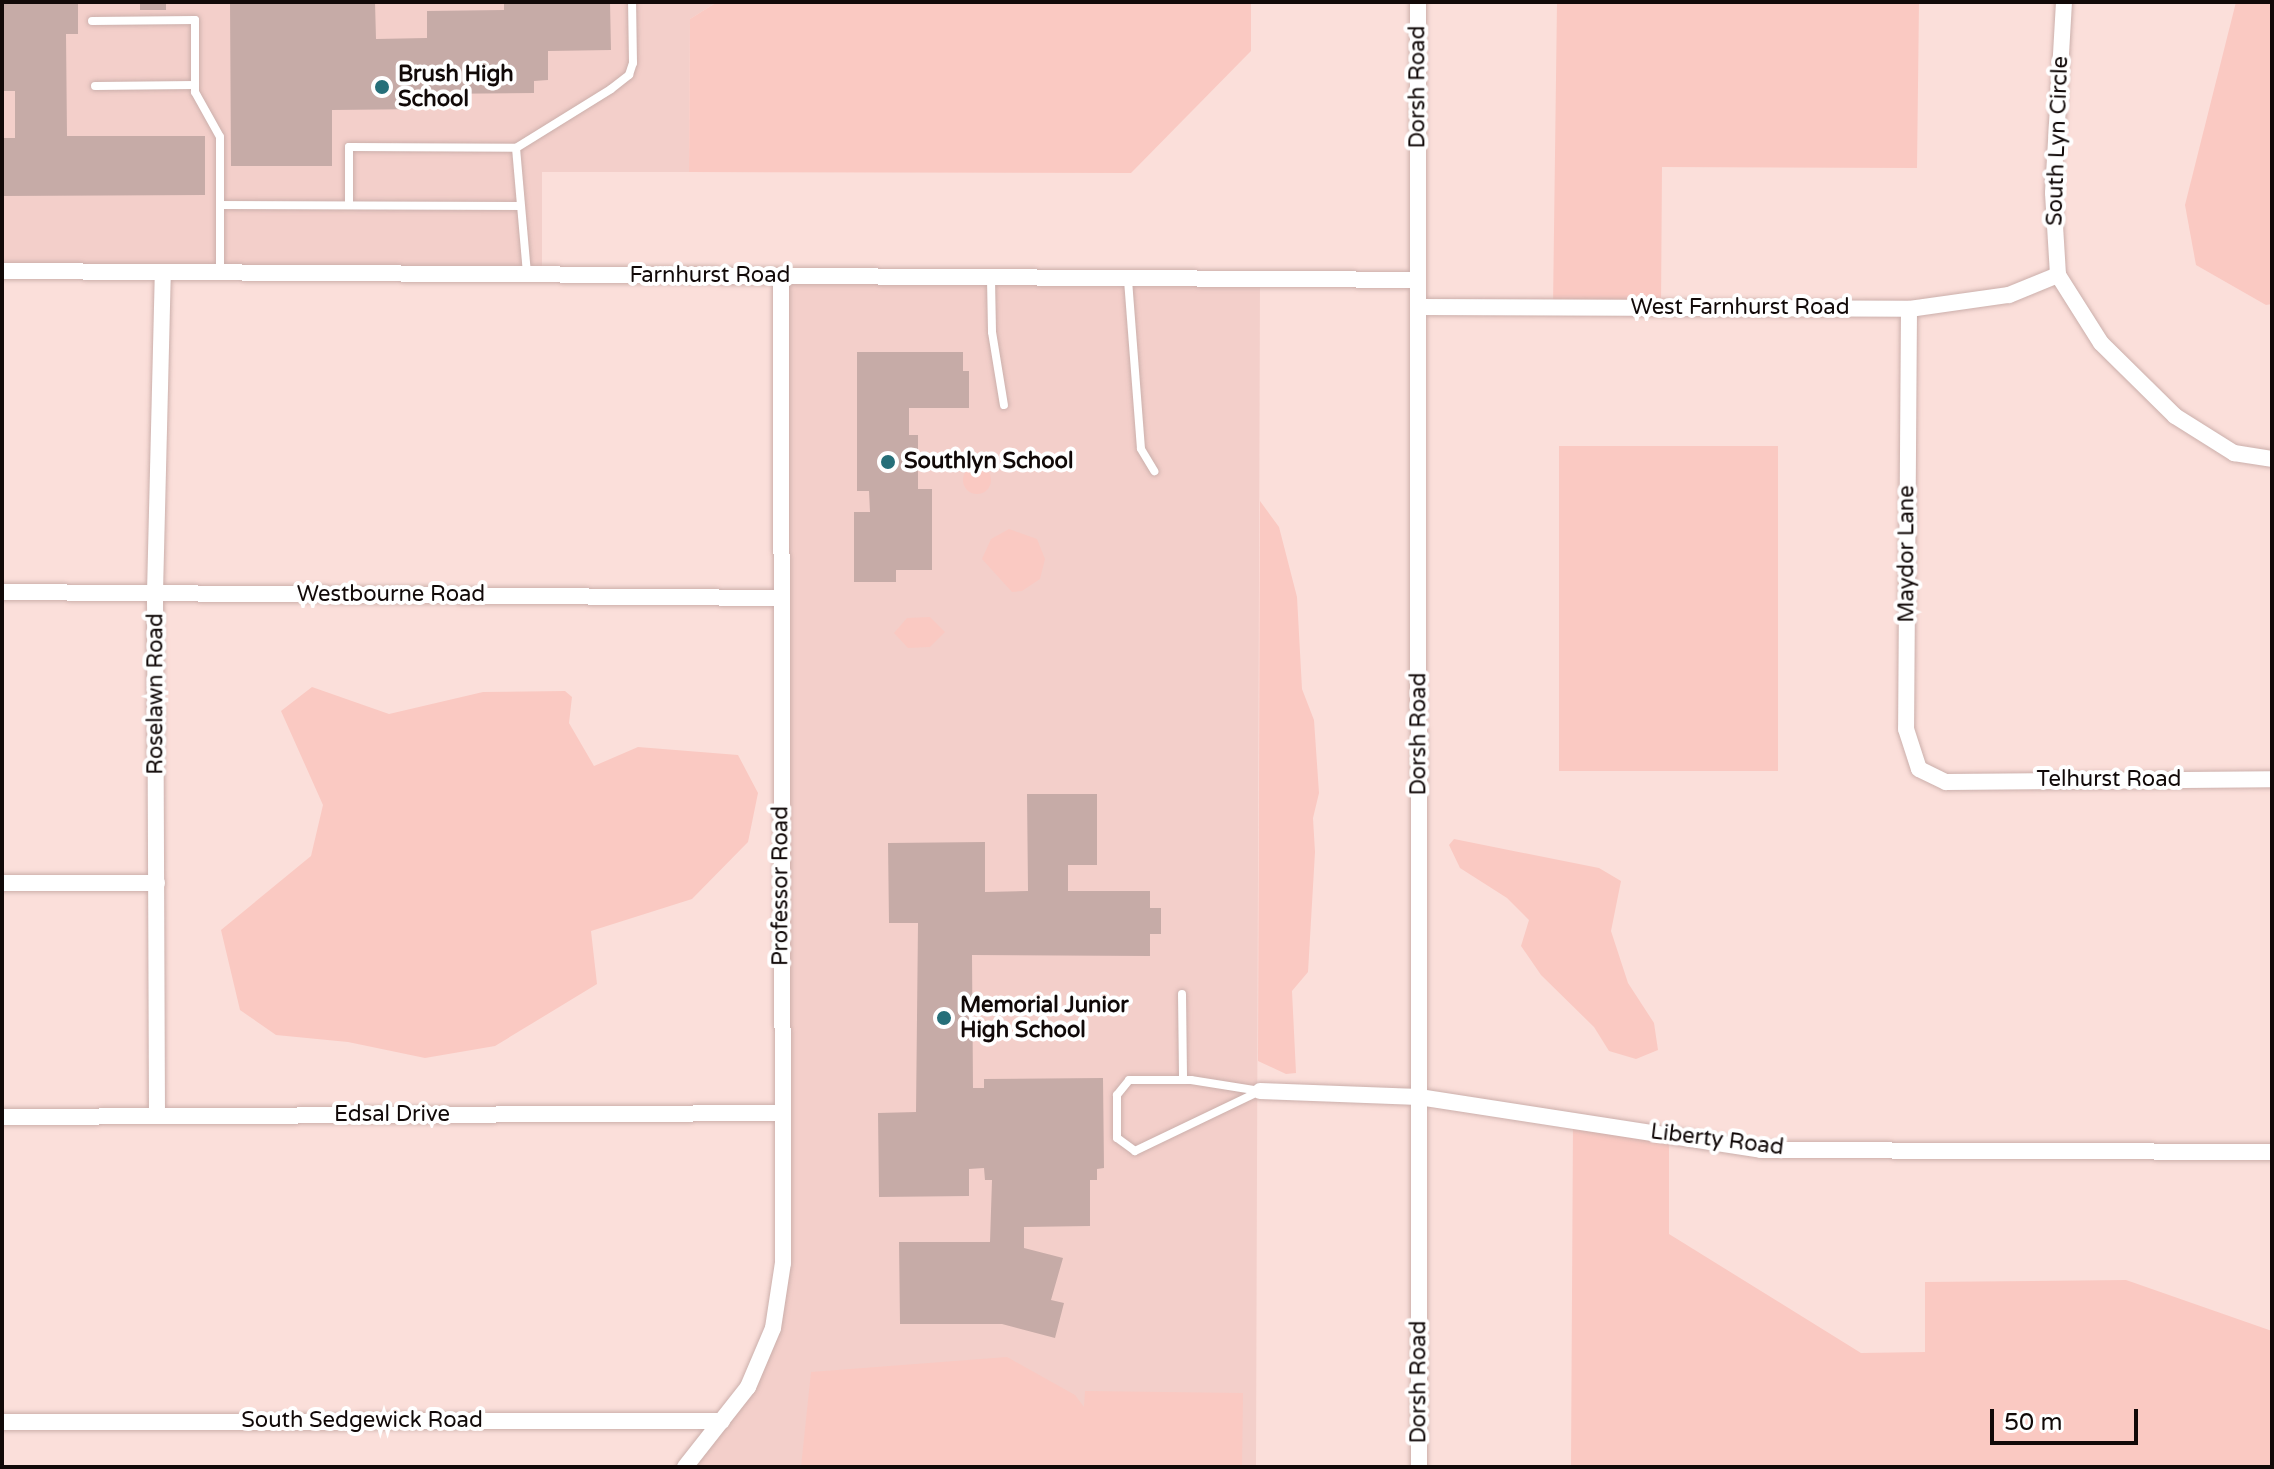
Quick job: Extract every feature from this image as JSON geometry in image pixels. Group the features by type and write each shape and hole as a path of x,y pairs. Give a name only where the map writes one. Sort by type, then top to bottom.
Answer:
{"street":[{"name":"Dorsh Road","path":"1418,2 1419,1467"},
{"name":"South Lyn Circle","path":"2064,2 2053,193 2058,275 2101,343 2175,416 2234,453 2272,459"},
{"name":"Farnhurst Road","path":"2,271 1418,280"},
{"name":"Roselawn Road","path":"157,1116 155,593 163,273"},
{"name":"West Farnhurst Road","path":"1418,307 1909,309 2009,295 2058,275"},
{"name":"Professor Road","path":"685,1467 748,1387 773,1328 783,1263 781,277"},
{"name":"Maydor Lane","path":"1909,309 1906,729 1919,769 1946,782"},
{"name":"Westbourne Road","path":"2,592 780,598"},
{"name":"Telhurst Road","path":"1946,782 2272,779"},
{"path":"2,883 157,883"},
{"name":"Liberty Road","path":"1260,1091 1419,1097 1761,1150 2272,1152"},
{"name":"Edsal Drive","path":"2,1117 783,1113"},
{"name":"South Sedgewick Road","path":"2,1422 722,1421"}],"lane":[{"path":"349,205 349,147 516,148 629,75 632,2"},
{"path":"92,21 195,20 195,85 218,125 220,273"},
{"path":"95,86 195,85"},
{"path":"516,148 518,206 526,229 527,275"},
{"path":"221,205 518,206"},
{"path":"991,279 992,332 1004,405"},
{"path":"1128,280 1141,449 1154,471"},
{"path":"1182,994 1183,1080"},
{"path":"1183,1080 1260,1091 1142,1149 1120,1144 1117,1095 1124,1083 1183,1080"}],"shaded area":[{"path":"2,2 717,2 690,19 689,172 542,172 542,275 2,271"},
{"path":"717,2 1251,2 1251,51 1131,173 689,172 690,19"},
{"path":"1557,2 1919,2 1917,168 1662,167 1661,308 1553,307"},
{"path":"2236,2 2272,2 2272,304 2266,305 2196,265 2185,205"},
{"path":"781,277 1260,280 1256,1467 685,1467 722,1421 773,1328 783,1263"},
{"path":"1559,446 1778,446 1778,771 1559,771"},
{"path":"977,466 987,470 991,480 987,490 977,494 967,490 963,480 967,470"},
{"path":"1260,501 1279,527 1297,597 1302,689 1314,720 1319,793 1313,818 1315,852 1308,972 1292,991 1296,1073 1286,1074 1258,1061"},
{"path":"1009,529 1037,539 1045,559 1040,579 1022,591 1012,592 982,559 991,539"},
{"path":"930,617 945,632 930,647 908,648 894,633 907,618"},
{"path":"312,687 389,714 483,692 565,691 572,697 569,723 594,766 638,747 738,755 758,793 748,842 692,899 591,931 597,984 495,1046 425,1058 348,1042 276,1035 240,1010 221,930 311,856 323,805 281,711"},
{"path":"1454,839 1599,868 1621,881 1611,931 1628,983 1654,1023 1658,1050 1636,1059 1609,1051 1594,1027 1541,975 1521,946 1529,920 1507,898 1460,868 1449,845"},
{"path":"1573,1121 1669,1135 1669,1234 1861,1353 1925,1352 1925,1282 2126,1280 2272,1331 2272,1467 1571,1467"},
{"path":"1007,1357 1075,1395 1084,1407 1085,1391 1243,1393 1242,1467 801,1467 811,1372"}],"building":[{"path":"2,2 78,2 78,34 66,34 67,136 205,136 205,195 2,196 2,138 15,138 15,91 2,91"},
{"path":"140,2 166,2 166,10 140,10"},
{"name":"Brush High School","path":"230,2 375,2 376,39 427,38 427,11 504,10 504,2 610,2 611,50 548,51 548,80 534,81 534,93 427,94 427,109 332,110 332,166 231,166"},
{"name":"Southlyn School","path":"857,352 963,352 963,371 969,371 969,408 909,408 909,435 918,435 918,489 932,489 932,570 896,570 896,582 854,582 854,512 870,512 869,491 857,491"},
{"name":"Memorial Junior High School","path":"1027,794 1097,794 1097,865 1068,865 1068,891 1150,891 1150,908 1161,908 1161,934 1150,934 1150,956 972,955 973,1088 984,1088 984,1079 1103,1078 1104,1168 1097,1169 1097,1180 1090,1180 1090,1226 1024,1227 1024,1248 1063,1258 1051,1300 1064,1303 1055,1338 1002,1324 900,1324 899,1242 990,1242 992,1180 985,1180 984,1168 969,1169 969,1196 879,1197 878,1113 916,1112 918,923 889,923 888,843 985,842 985,892 1028,891"}],"place":[{"name":"Brush High School","path":"382,87"},
{"name":"Southlyn School","path":"888,462"},
{"name":"Memorial Junior High School","path":"944,1018"}]}
